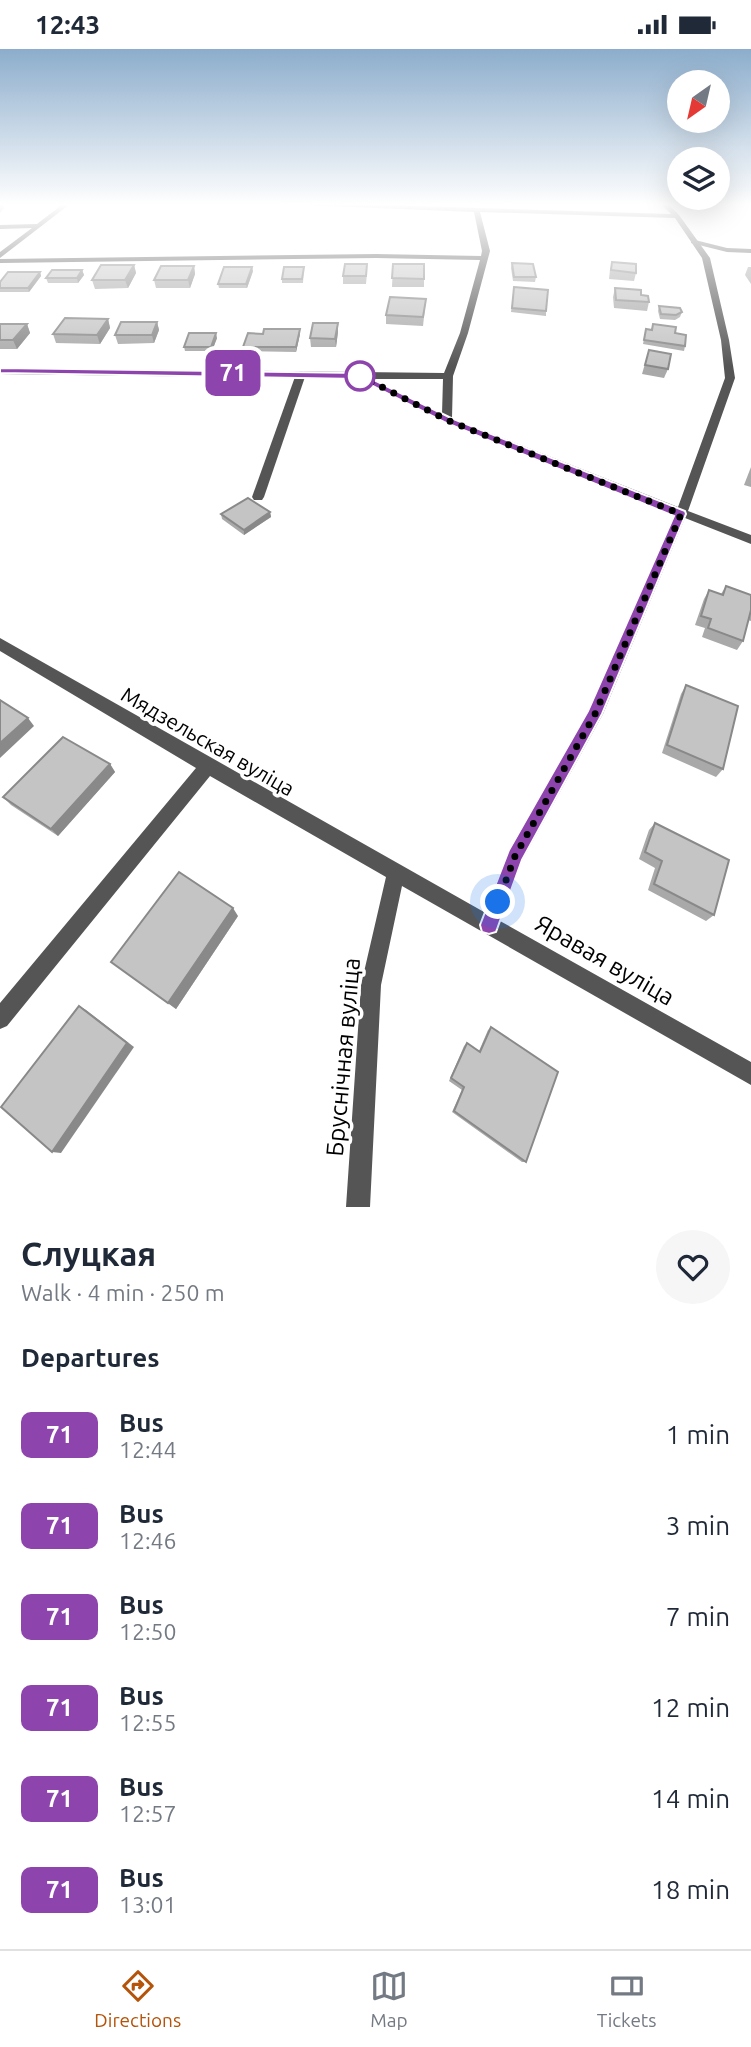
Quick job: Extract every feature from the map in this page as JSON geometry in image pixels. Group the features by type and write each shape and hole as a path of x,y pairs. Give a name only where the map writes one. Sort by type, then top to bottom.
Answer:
{"street":[{"path":"447,420 448,376 464,333 484,258"},
{"path":"489,925 515,856 595,714 681,514 730,378 725,340 706,258"},
{"path":"0,371 448,376"},
{"path":"258,497 301,374"},
{"path":"360,376 447,420 751,540"},
{"name":"Мядзельская вуліца","path":"0,644 396,872"},
{"path":"0,1019 208,766"},
{"name":"Яравая вуліца","path":"396,872 751,1074"},
{"name":"Бруснічная вуліца","path":"358,1207 371,985 396,872"}],"building":[{"path":"612,262 636,264 636,273 611,270"},
{"path":"512,263 533,264 536,277 514,277"},
{"path":"345,264 367,264 366,276 343,276"},
{"path":"393,264 424,264 424,279 392,278"},
{"path":"101,265 134,265 125,280 92,280"},
{"path":"161,266 194,266 188,280 154,280"},
{"path":"224,267 252,267 246,284 218,284"},
{"path":"284,267 304,267 302,279 282,279"},
{"path":"52,270 82,270 77,278 46,278"},
{"path":"8,272 40,272 28,288 0,288 0,282"},
{"path":"514,287 548,290 546,311 512,308"},
{"path":"615,288 641,290 641,295 648,296 649,302 616,300"},
{"path":"390,297 426,299 423,317 386,315"},
{"path":"659,306 680,308 682,312 676,315 661,314"},
{"path":"65,318 108,319 97,335 53,334"},
{"path":"121,322 157,322 152,335 115,335"},
{"path":"313,323 338,323 335,339 310,338"},
{"path":"0,324 27,324 13,340 0,340"},
{"path":"653,324 676,327 675,333 686,335 685,346 644,340 646,329 652,330"},
{"path":"264,329 300,329 296,347 243,347 248,333 263,334"},
{"path":"189,333 216,333 211,347 184,347"},
{"path":"649,350 671,354 668,369 645,365"},
{"path":"248,498 270,512 244,530 221,514"},
{"path":"726,586 751,595 751,610 743,641 708,628 711,619 701,616 709,590 723,595"},
{"path":"686,685 738,706 723,769 667,745"},
{"path":"0,700 28,718 0,743"},
{"path":"63,737 110,764 51,829 3,797"},
{"path":"655,823 729,860 714,915 654,884 662,861 645,852"},
{"path":"179,872 233,908 168,1003 111,962"},
{"path":"79,1006 127,1043 52,1152 1,1107"},
{"path":"491,1027 558,1072 526,1162 454,1111 464,1087 451,1078 467,1043 480,1052"}],"bus line":[{"name":"71","path":"0,371 360,376 447,420 681,514 595,714 515,856 489,925"}],"route":[{"path":"360,376 447,420 681,514 595,714 515,856 498,902"}]}
